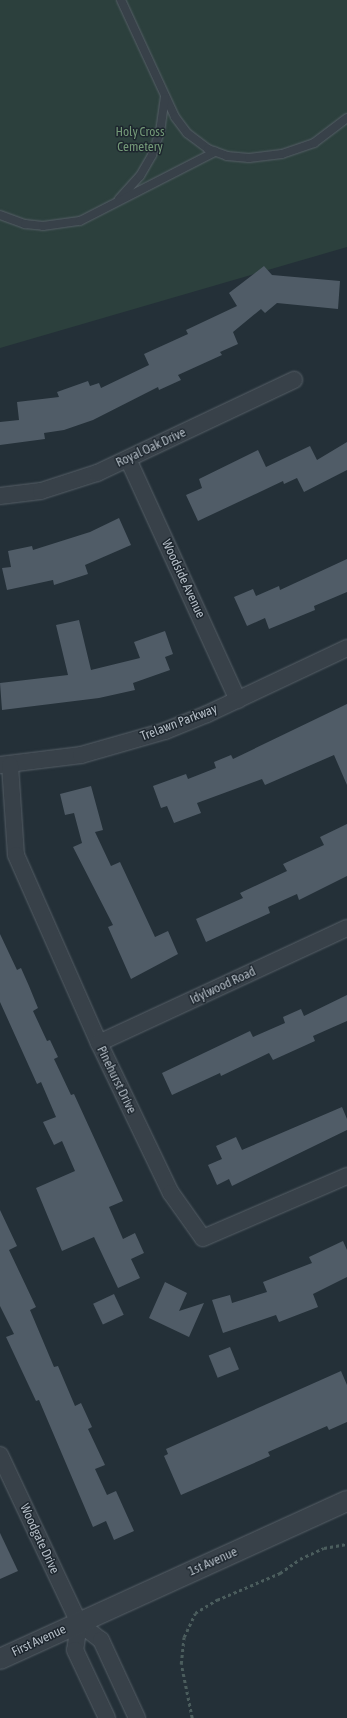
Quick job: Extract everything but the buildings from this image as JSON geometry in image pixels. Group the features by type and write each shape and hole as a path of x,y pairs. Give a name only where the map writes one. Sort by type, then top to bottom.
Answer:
{"street":[{"name":"Royal Oak Drive","path":"0,496 40,491 97,473 294,380"},
{"name":"Woodside Avenue","path":"128,459 238,700"},
{"name":"Trelawn Parkway","path":"5,765 81,755 165,731 238,700 347,648"},
{"name":"Pinehurst Drive","path":"5,765 16,855 99,1043 171,1193 203,1238 347,1176"},
{"name":"Idylwood Road","path":"99,1043 347,928"},
{"name":"Woodgate Drive","path":"0,1455 79,1623"},
{"name":"1st Avenue","path":"79,1623 347,1501"},
{"name":"First Avenue","path":"0,1659 79,1623"},
{"path":"79,1623 76,1650 107,1718"},
{"path":"79,1623 101,1640 137,1718"}],"lane":[{"path":"121,0 175,117 187,133 215,152 249,158 282,154 314,143 347,118"},
{"path":"106,210 132,186 152,155 162,126 165,96"},
{"path":"0,215 25,224 53,226 80,221 106,210 215,152"}],"path":[{"path":"192,1718 181,1664 184,1637 196,1613 217,1600 280,1573 300,1559 324,1548 347,1544"}],"green space":[{"name":"Holy Cross Cemetery","path":"0,0 347,0 347,247 0,348"}]}
